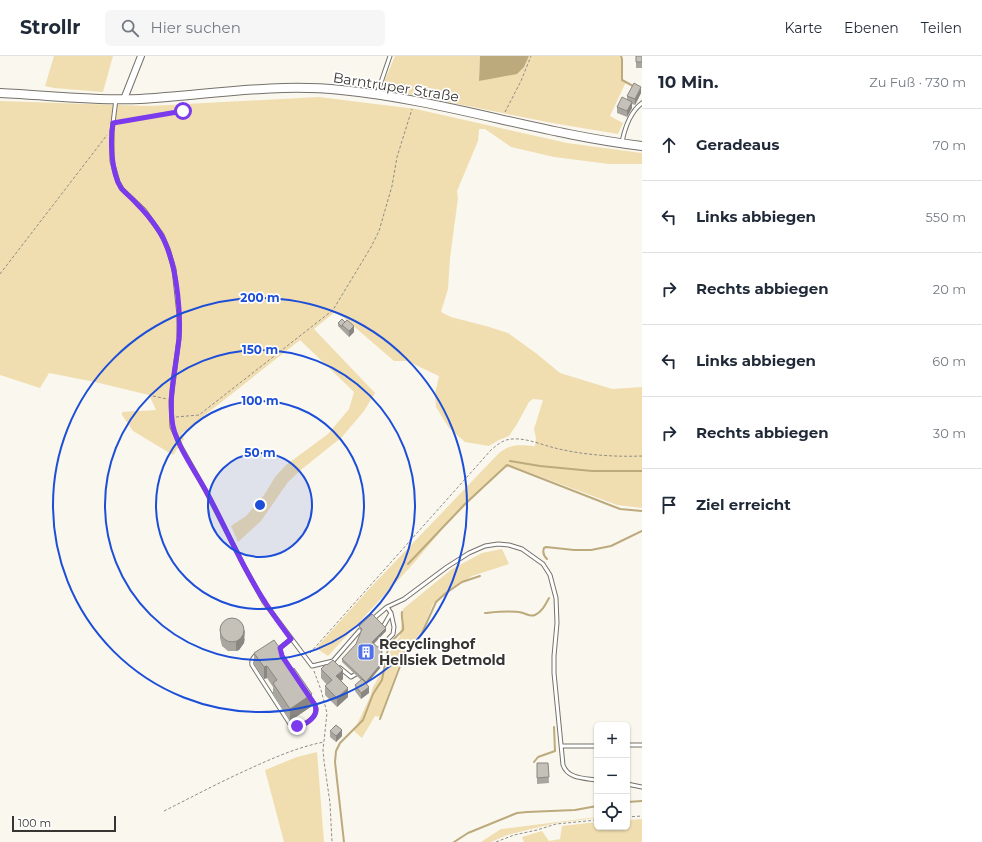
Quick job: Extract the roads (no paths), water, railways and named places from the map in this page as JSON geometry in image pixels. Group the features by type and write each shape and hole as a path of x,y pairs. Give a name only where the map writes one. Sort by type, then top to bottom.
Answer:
{"main road":[{"name":"Barntruper Straße","path":"0,93 124,100 250,90 322,88 376,94 415,101 565,133 642,146"}],"street":[{"path":"124,100 141,56"}],"lane":[{"path":"376,94 390,56"},
{"path":"116,100 112,131 112,161 118,182 122,189 144,210 162,235 174,269 179,315 179,338 171,400 171,417 172,427 181,447 207,493 264,602 312,666 333,661 360,630"},
{"path":"622,143 628,120 635,109 642,103"},
{"path":"374,618 387,607 404,599 447,567 469,553 485,546 498,544 509,545 522,549 544,564 550,575 556,598 557,623 554,673 563,765 568,774 572,776 594,780"},
{"path":"378,650 393,634 394,627 391,613 387,607"},
{"path":"383,628 391,613"},
{"path":"273,649 280,648 291,639"},
{"path":"280,648 282,656 294,674"},
{"path":"260,652 252,658 252,665 287,720 293,726 301,725 313,718 316,714 315,705 306,693"},
{"path":"333,661 351,677 356,674"},
{"path":"342,669 346,666"},
{"path":"630,746 642,745"},
{"path":"561,746 594,746"},
{"path":"630,785 642,787"}],"waterway":[{"path":"621,56 622,80 633,86"},
{"path":"510,461 540,466 592,471 642,471"},
{"path":"408,564 465,504 507,465 620,509 642,511"},
{"path":"547,559 543,553 543,550 546,547 591,550 611,546 642,531"},
{"path":"380,719 405,653 422,633 436,602 462,582 480,576"},
{"path":"485,613 514,612 533,616 545,606 549,598"},
{"path":"344,842 335,762 336,751 340,743 363,720 373,694 382,680 387,653 391,642 403,630 402,612"},
{"path":"534,762 538,757 555,751 554,727"},
{"path":"630,802 642,801"},
{"path":"454,842 468,833 517,813 575,810 594,807"}],"place":[{"name":"Recyclinghof Hellsiek Detmold","path":"366,652"}]}
